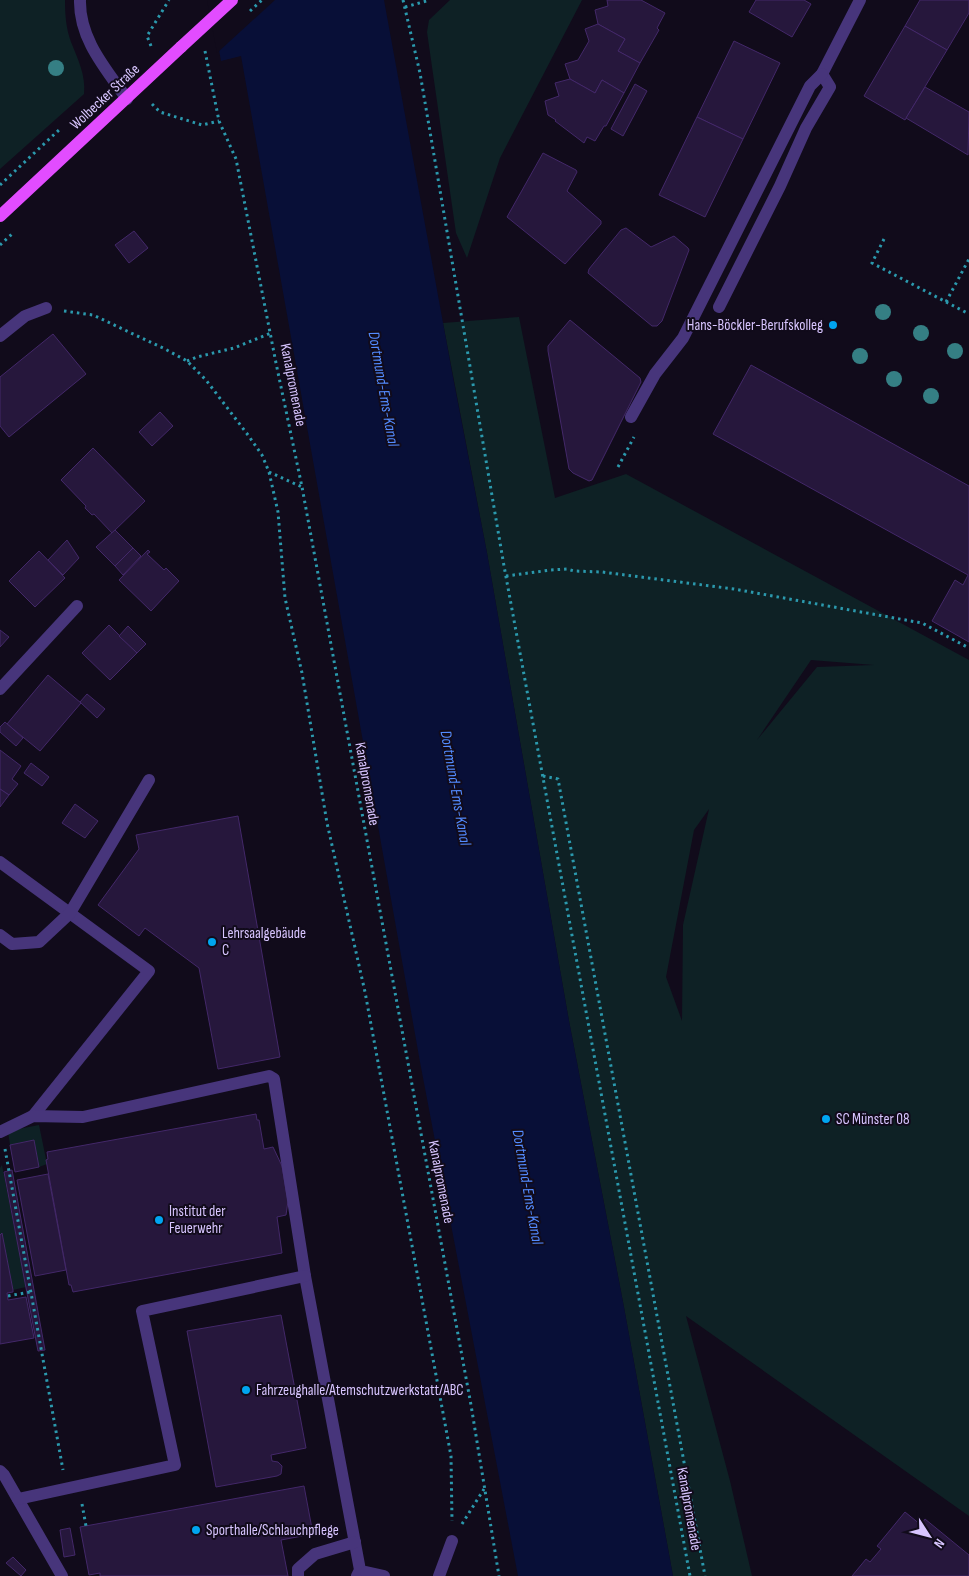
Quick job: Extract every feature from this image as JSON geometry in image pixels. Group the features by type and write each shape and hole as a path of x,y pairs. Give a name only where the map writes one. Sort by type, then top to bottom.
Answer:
{"main road":[{"name":"Wolbecker Straße","path":"0,216 232,0"}],"street":[{"path":"80,0 83,21 90,46 127,99"},
{"path":"631,417 655,374 683,338 810,86 822,74 860,0"},
{"path":"719,307 780,186 806,128 830,87 822,74"},
{"path":"0,336 25,316 46,308"},
{"path":"0,689 76,606"},
{"path":"0,935 12,944 39,942 70,913 149,780"},
{"path":"0,862 149,971 33,1116"},
{"path":"1,1131 33,1116 83,1116 270,1076 274,1079 305,1276 355,1542 363,1573 384,1576"},
{"path":"18,1499 175,1465 142,1312 305,1276"},
{"path":"0,1471 62,1576"},
{"path":"439,1576 452,1541"},
{"path":"298,1576 298,1569 315,1554 355,1542"}],"path":[{"path":"151,46 147,36 169,0"},
{"name":"Kanalpromenade","path":"403,0 420,73 462,329 506,576 690,1576"},
{"path":"405,7 430,0"},
{"name":"Kanalpromenade","path":"204,47 219,122 236,158 302,487 471,1405 499,1576"},
{"path":"152,104 160,112 202,125 219,122"},
{"path":"884,239 872,264 969,314"},
{"path":"946,302 969,259"},
{"path":"46,308 93,315 187,361 206,380 248,435 262,455 269,472 278,512 285,598 302,673 327,823 366,1001 451,1456 452,1541"},
{"path":"187,361 234,348 271,333"},
{"path":"269,472 302,487"},
{"path":"506,576 567,569 734,589 922,623 969,648"},
{"path":"543,776 558,779 705,1576"},
{"path":"1,1131 64,1474 82,1505 86,1526"},
{"path":"8,1296 30,1292"},
{"path":"452,1541 484,1488"}],"green space":[{"path":"0,0 65,0 68,32 81,68 84,80 84,94 0,169"},
{"path":"450,0 582,0 500,158 467,258 456,233 427,32 429,20"},
{"path":"519,317 555,498 626,474 969,660 969,1516 686,1316 730,1481 752,1576 673,1576 569,1021 487,553 443,323","holes":["811,660 874,665 817,667 757,740","709,809 683,925 682,1021 666,977 694,830"]},
{"path":"39,1125 47,1164 39,1167 34,1140 10,1145 8,1131"},
{"path":"2,1165 26,1287 13,1290 2,1234 0,1235 0,1168"}],"water":[{"name":"Dortmund-Ems-Kanal","path":"210,0 384,0 487,553 569,1021 673,1576 518,1576 420,1062 241,56 221,61"}],"pier":[{"path":"207,0 275,0 217,53"}],"building":[{"path":"607,0 641,0 665,13 657,28 659,30 640,63 618,51 625,39 598,24 595,10 608,6"},
{"path":"756,0 804,0 811,4 792,37 749,12"},
{"path":"920,0 969,0 969,13 947,50 905,26"},
{"path":"598,24 625,39 618,51 640,63 624,93 602,80 595,93 570,79 565,64 578,60 589,41 585,29"},
{"path":"905,26 947,50 905,120 864,96"},
{"path":"734,41 780,63 743,139 697,117"},
{"path":"570,79 595,93 602,80 624,93 606,126 604,126 595,141 587,137 584,143 548,115 545,101 559,96 555,83"},
{"path":"635,84 647,91 623,136 611,129"},
{"path":"925,87 969,112 968,155 906,118"},
{"path":"697,117 743,139 705,217 659,195"},
{"path":"543,153 576,170 577,172 567,191 601,221 601,224 565,264 507,217"},
{"path":"626,228 651,247 674,236 689,250 662,321 657,326 652,326 588,273 589,269 621,230"},
{"path":"134,231 148,248 129,263 115,245"},
{"path":"570,320 640,378 641,382 592,480 589,481 569,469 548,351 548,346"},
{"path":"53,334 86,374 9,437 0,426 0,377"},
{"path":"751,365 969,486 969,642 932,621 955,580 963,585 968,575 713,434"},
{"path":"160,412 173,426 152,446 139,432"},
{"path":"93,448 145,501 112,533 94,514 92,515 85,508 86,506 61,480"},
{"path":"115,530 133,548 115,566 96,547"},
{"path":"67,540 79,558 63,575 48,560"},
{"path":"133,548 141,556 123,575 115,566"},
{"path":"148,550 150,552 147,554 164,570 166,568 179,581 151,611 119,580"},
{"path":"39,551 65,578 35,607 9,581"},
{"path":"109,625 137,653 110,680 82,653"},
{"path":"128,626 146,644 137,653 119,636"},
{"path":"0,630 9,637 0,647"},
{"path":"48,675 81,703 40,751 7,724"},
{"path":"87,694 105,709 97,718 80,702"},
{"path":"5,722 23,738 16,746 0,732 0,727"},
{"path":"0,750 21,766 12,779 18,784 9,795 0,789"},
{"path":"31,763 49,777 42,786 24,773"},
{"path":"0,789 9,795 0,807"},
{"path":"75,804 98,821 85,838 62,823"},
{"name":"Lehrsaalgebäude C","path":"238,816 280,1057 218,1069 199,968 145,928 139,936 98,905 139,849 136,835"},
{"path":"256,1114 257,1120 259,1120 264,1149 273,1147 282,1166 288,1201 286,1215 277,1217 282,1253 73,1292 71,1285 69,1285 46,1160 48,1159 47,1152"},
{"path":"34,1140 39,1167 15,1172 10,1145"},
{"path":"12,1170 45,1350 38,1351 4,1172"},
{"path":"48,1174 66,1270 35,1276 17,1180"},
{"path":"2,1233 13,1290 13,1292 7,1293 8,1300 26,1297 34,1338 0,1344 0,1235"},
{"name":"Fahrzeughalle/Atemschutzwerkstatt/ABC","path":"281,1315 306,1448 271,1455 272,1461 278,1462 282,1466 281,1474 277,1476 216,1487 187,1331"},
{"name":"Sporthalle/Schlauchpflege","path":"304,1486 313,1534 281,1540 288,1576 100,1576 100,1573 89,1575 80,1527"},
{"path":"905,1512 921,1525 925,1519 969,1555 969,1576 852,1576 866,1559 870,1562 881,1549 877,1546"},
{"path":"70,1528 75,1555 64,1557 60,1530"},
{"path":"13,1557 26,1570 21,1576 6,1563"}],"place":[{"name":"Hans-Böckler-Berufskolleg","path":"833,325"},
{"name":"Lehrsaalgebäude C","path":"212,942"},
{"name":"SC Münster 08","path":"826,1119"},
{"name":"Institut der Feuerwehr","path":"159,1220"},
{"name":"Fahrzeughalle/Atemschutzwerkstatt/ABC","path":"246,1390"},
{"name":"Sporthalle/Schlauchpflege","path":"196,1530"}]}
